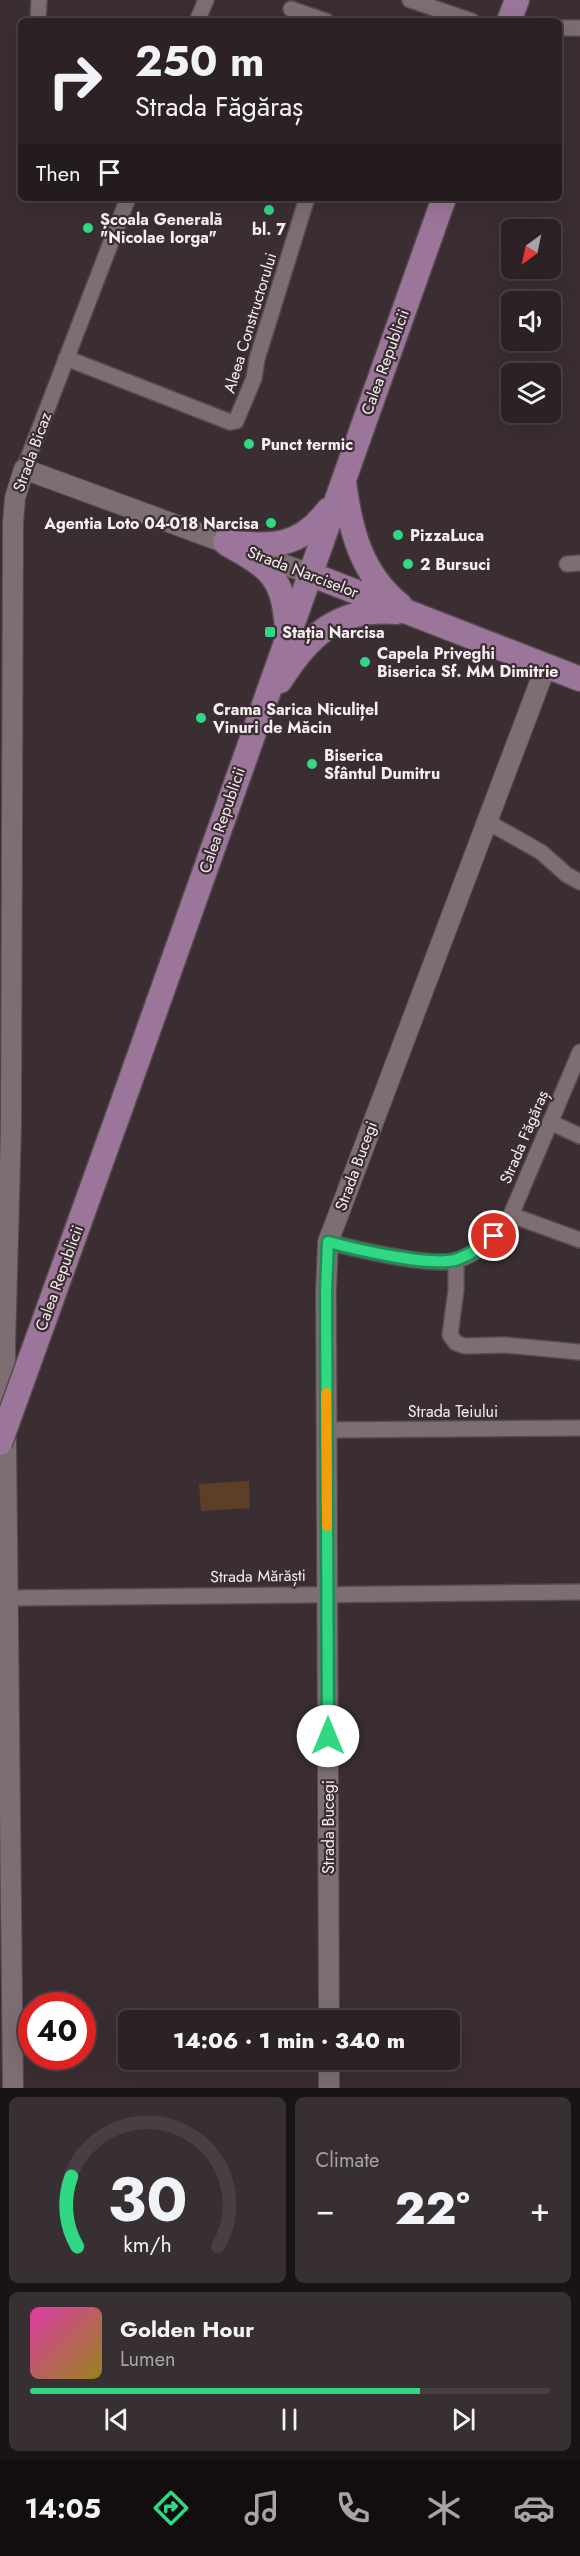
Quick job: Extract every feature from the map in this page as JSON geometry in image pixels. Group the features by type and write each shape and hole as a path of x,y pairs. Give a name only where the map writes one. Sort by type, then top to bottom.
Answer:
{"main road":[{"path":"510,18 517,0"},
{"name":"Calea Republicii","path":"0,1443 443,201"},
{"path":"225,542 268,545 296,540 320,521 340,489"},
{"path":"340,489 357,547 382,587 412,613"},
{"path":"225,542 270,572 278,582 286,610 288,634"},
{"name":"Strada Narciselor","path":"310,573 580,679"},
{"path":"259,717 288,669 318,632 333,623 368,612 412,613"}],"street":[{"path":"38,18 39,0"},
{"path":"198,18 206,0"},
{"path":"410,0 463,18"},
{"path":"291,9 317,18"},
{"path":"562,28 580,28"},
{"name":"Strada Bicaz","path":"13,2088 5,1347 11,1127 13,523 15,498 24,469 127,201"},
{"name":"Aleea Constructorului","path":"66,358 230,422 236,422 254,378 257,359 306,201"},
{"name":"Strada Narciselor","path":"24,469 310,573"},
{"name":"Strada Bucegi","path":"329,2010 326,1430 328,1242 546,666"},
{"path":"486,821 542,852 567,875 580,882"},
{"name":"Strada Făgăraș","path":"328,1242 392,1256 434,1261 456,1260 477,1250 494,1236 511,1215 580,1052"},
{"path":"550,1122 580,1136"},
{"path":"511,1215 580,1240"},
{"path":"456,1260 456,1290 450,1335 456,1343 465,1346 506,1345 580,1352"},
{"name":"Strada Teiului","path":"326,1430 580,1428"},
{"name":"Strada Mărăști","path":"8,1598 580,1592"},
{"path":"329,2070 329,2088"}],"shaded area":[{"path":"249,1481 250,1508 201,1511 199,1484"}],"slow traffic":[{"path":"326,1393 327,1526"}],"place":[{"name":"bl. 7","path":"269,210"},
{"name":"Școala Generală \"Nicolae Iorga\"","path":"88,228"},
{"name":"Punct termic","path":"249,444"},
{"name":"Agentia Loto 04-018 Narcisa","path":"271,523"},
{"name":"PizzaLuca","path":"398,535"},
{"name":"2 Bursuci","path":"408,564"},
{"name":"Stația Narcisa","path":"270,632"},
{"name":"Capela Priveghi Biserica Sf. MM Dimitrie","path":"365,662"},
{"name":"Crama Sarica Niculițel Vinuri de Măcin","path":"201,718"},
{"name":"Biserica Sfântul Dumitru","path":"312,764"}],"route":[{"path":"328,1736 326,1291 328,1242 392,1256 434,1261 456,1260 477,1250 494,1236"}]}
